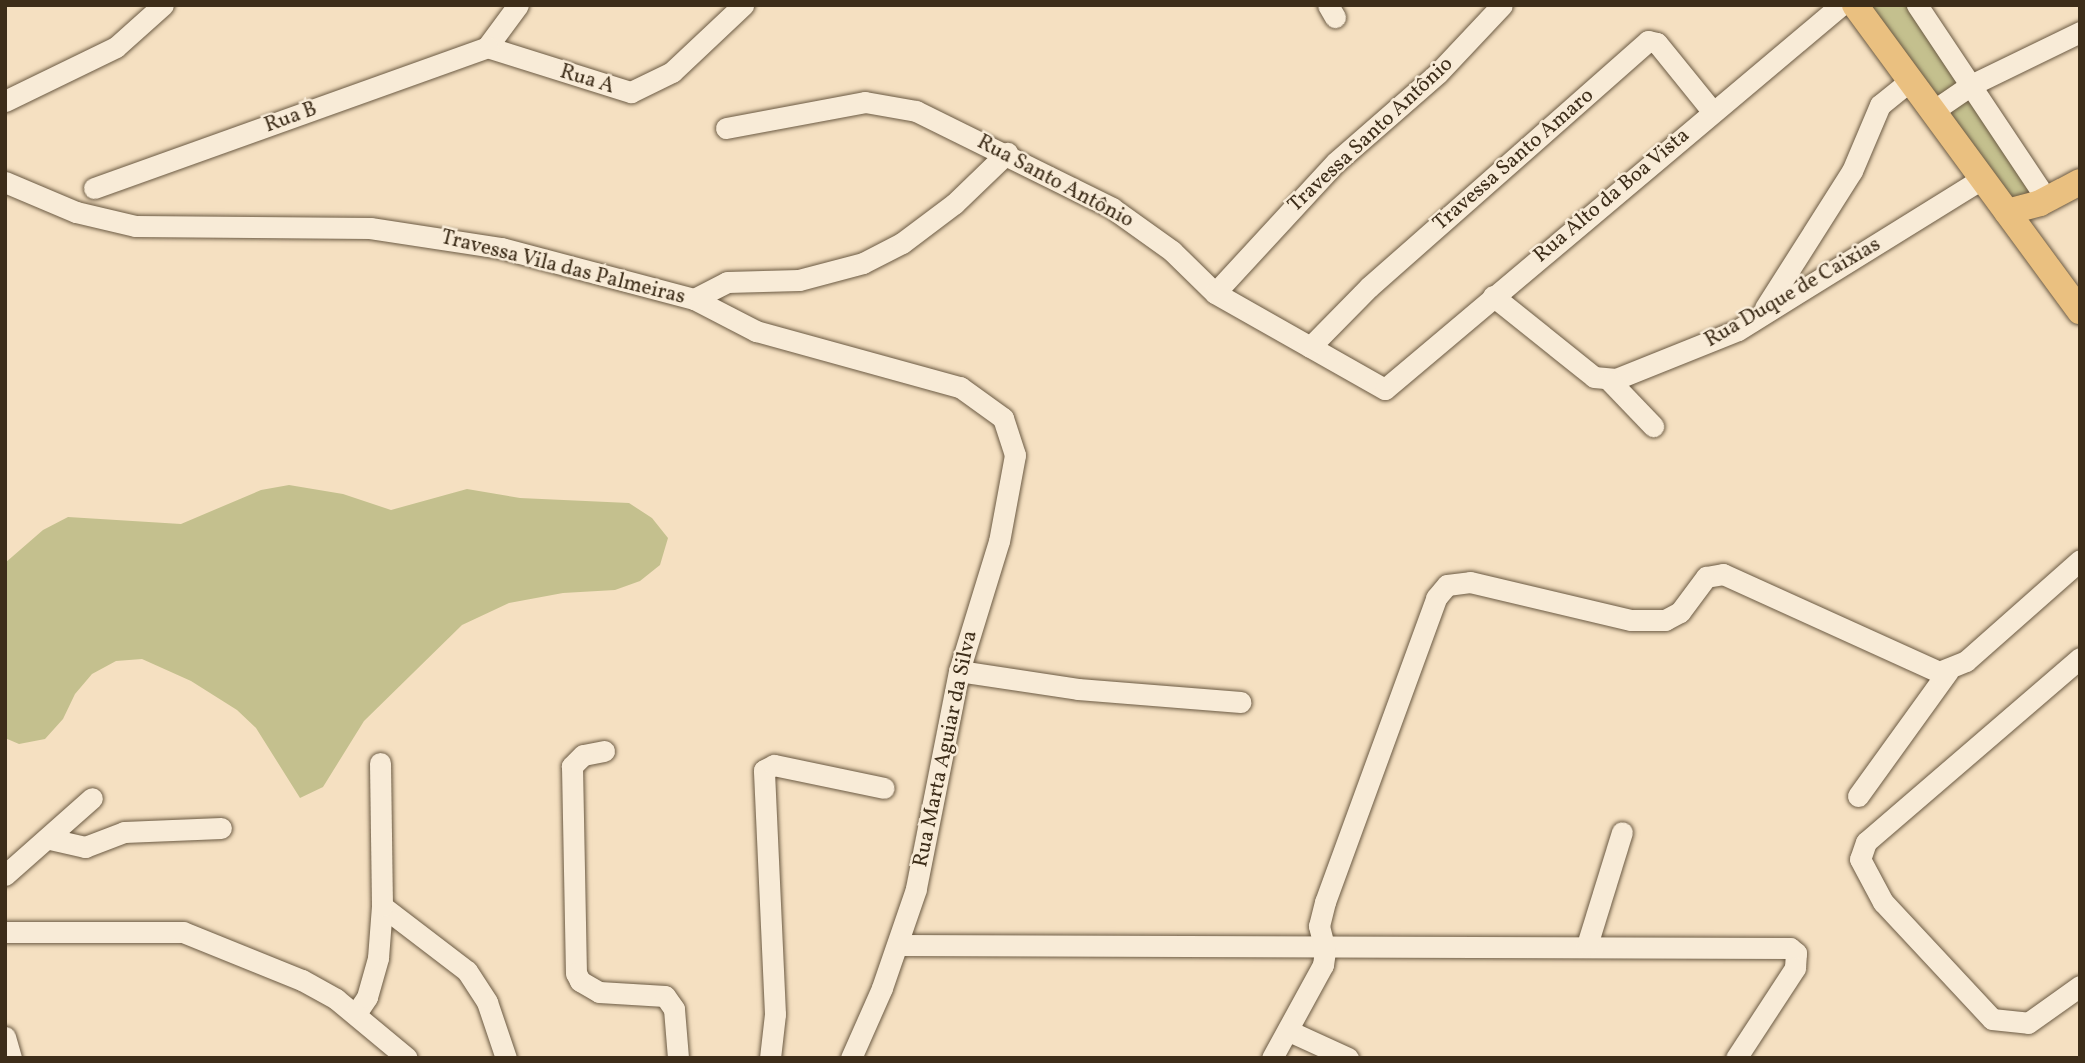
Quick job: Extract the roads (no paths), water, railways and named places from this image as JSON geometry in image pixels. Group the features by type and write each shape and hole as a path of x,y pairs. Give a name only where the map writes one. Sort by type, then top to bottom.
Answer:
{"main road":[{"path":"1854,5 1912,80 2080,312"},
{"path":"2007,212 2040,195 2080,182"},
{"path":"2025,237 2040,195"}],"street":[{"path":"5,101 116,47 163,5"},
{"path":"487,47 518,5"},
{"name":"Rua A","path":"487,47 631,92 672,72 743,5"},
{"name":"Rua Alto da Boa Vista","path":"1385,389 1841,5"},
{"path":"1917,5 2040,195"},
{"name":"Travessa Santo Antônio","path":"1215,293 1336,162 1438,73 1498,7"},
{"path":"1933,111 1971,85 2080,32"},
{"name":"Travessa Santo Amaro","path":"1310,346 1369,287 1648,41 1657,43 1712,111"},
{"name":"Rua B","path":"94,188 487,47"},
{"path":"1760,316 1852,171 1880,105 1912,80"},
{"name":"Rua Santo Antônio","path":"726,128 833,106 881,103 916,111 1007,153 1129,219 1172,251 1215,293 1385,389"},
{"path":"694,299 727,282 799,280 863,263 902,243 944,211 1007,153"},
{"name":"Rua Duque de Caixias","path":"1602,378 1680,357 1760,316 1982,179"},
{"name":"Travessa Vila das Palmeiras","path":"5,181 76,212 135,226 370,228 458,239 694,299 767,335 960,387 990,405 1012,433"},
{"path":"1493,296 1602,378 1653,426"},
{"name":"Rua Marta Aguiar da Silva","path":"851,1058 898,944 936,801 959,671 999,541 1015,455 1012,433"},
{"path":"1272,1058 1323,965 1319,926 1335,874 1436,598 1447,585 1470,582 1630,620 1665,620 1680,612 1706,577 1723,574 1939,672 1948,671 1966,661 2080,560"},
{"path":"2080,658 1866,842 1860,859 1883,902 1992,1019 2028,1023 2080,986"},
{"path":"959,671 1078,690 1240,702"},
{"path":"1858,796 1948,671"},
{"path":"604,751 583,755 572,766 576,973 580,981 599,992 665,996 674,1009 678,1058"},
{"path":"356,1012 374,978 382,906 380,763"},
{"path":"770,1058 775,1014 764,770 774,765 884,788"},
{"path":"5,875 50,839 92,798"},
{"path":"50,839 85,847 112,834 221,828"},
{"path":"1587,945 1622,832"},
{"path":"382,906 467,971 488,1002 506,1058"},
{"path":"5,932 183,932 302,980 356,1012 407,1058"},
{"path":"898,944 1186,948 1322,943 1790,948 1796,953 1795,968 1736,1058"},
{"path":"1289,1031 1348,1058"},
{"path":"5,1037 11,1058"}]}
